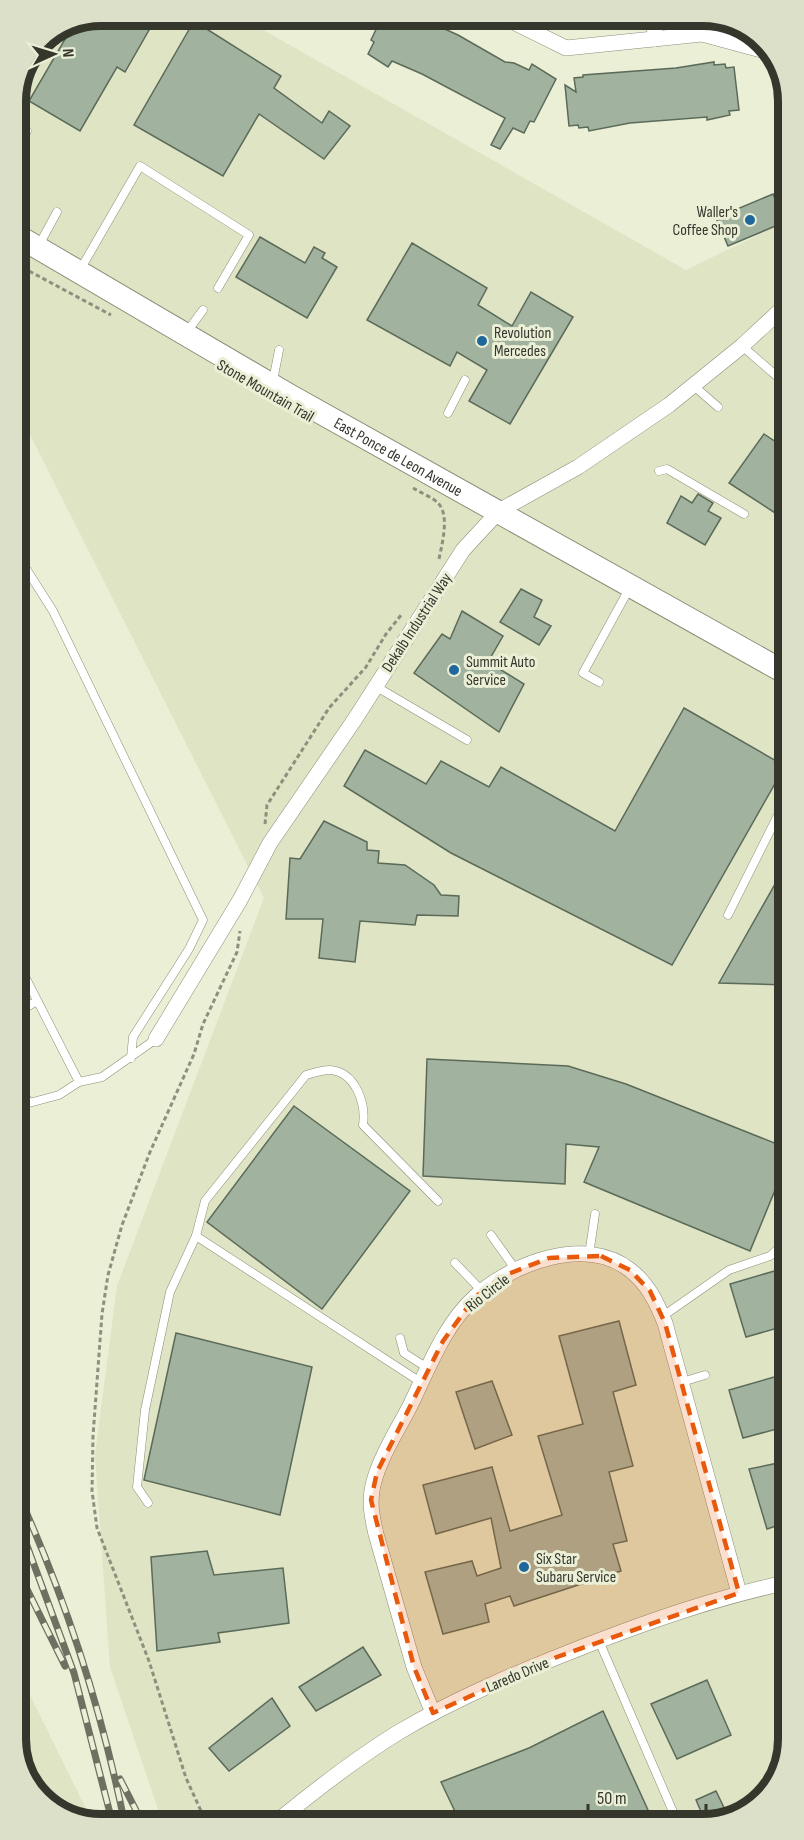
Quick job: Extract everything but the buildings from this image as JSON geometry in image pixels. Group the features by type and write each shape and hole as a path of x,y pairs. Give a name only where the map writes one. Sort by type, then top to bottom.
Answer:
{"main road":[{"name":"East Ponce de Leon Avenue","path":"26,240 273,386 778,668"}],"street":[{"path":"521,26 566,48 702,34 756,48"},
{"path":"654,26 655,39"},
{"name":"Dekalb Industrial Way","path":"156,1039 240,900 270,843 462,550 499,511 619,441 694,386 778,313"},
{"name":"Rio Circle","path":"433,1713 414,1667 374,1542 371,1512 373,1487 381,1464 452,1324 482,1291 516,1270 549,1258 589,1255 617,1262 630,1269 650,1291 663,1316 739,1593"},
{"name":"Laredo Drive","path":"287,1814 362,1756 433,1713 473,1693 657,1618 739,1593 778,1584"}],"lane":[{"path":"79,271 140,166 249,235 218,288"},
{"path":"38,247 57,212"},
{"path":"185,334 203,310"},
{"path":"742,346 778,377"},
{"path":"273,386 279,350"},
{"path":"448,413 465,381"},
{"path":"694,386 718,407"},
{"path":"659,471 667,469 744,514"},
{"path":"26,569 53,611 203,921 189,949 133,1037 130,1058"},
{"path":"599,681 583,673 631,585"},
{"path":"375,686 467,740"},
{"path":"728,915 778,815"},
{"path":"26,979 79,1082"},
{"path":"26,1007 37,1001"},
{"path":"26,1097 29,1103 59,1095 79,1082 102,1077 156,1039"},
{"path":"148,1503 137,1486 145,1410 170,1292 196,1236 205,1201 306,1075 331,1070 354,1083 366,1110 363,1125 438,1202"},
{"path":"589,1255 595,1214"},
{"path":"196,1236 425,1376"},
{"path":"491,1236 516,1270"},
{"path":"663,1316 729,1270 770,1256 778,1248"},
{"path":"455,1263 482,1291"},
{"path":"400,1338 404,1353 425,1376"},
{"path":"682,1382 705,1375"},
{"path":"598,1641 674,1814"}],"path":[{"path":"26,269 114,316"},
{"path":"408,485 438,503 442,511 444,522 439,558 433,568"},
{"path":"270,843 264,818 267,806 333,703 366,667 386,634 406,611"}],"highlighted area":[{"path":"601,1256 630,1270 650,1291 665,1323 739,1593 557,1657 433,1713 414,1667 371,1500 377,1472 443,1341 475,1297 503,1276 549,1258"}],"shaded area":[{"path":"91,26 256,26 686,270 778,225 778,1749 771,1773 763,1785 741,1804 727,1811 703,1814 160,1814 110,1667 95,1455 117,1286 264,898 26,427 26,96 28,81 33,67 51,44 77,29"},
{"path":"26,1687 88,1813 72,1809 55,1799 33,1773 26,1749"}],"railway":[{"path":"26,1512 68,1617 94,1699 123,1814"},
{"path":"26,1543 74,1673 110,1814"},
{"path":"26,1587 65,1666"},
{"path":"120,1779 138,1814"}],"place":[{"name":"Waller's Coffee Shop","path":"750,220"},
{"name":"Revolution Mercedes","path":"482,341"},
{"name":"Summit Auto Service","path":"454,670"},
{"name":"Six Star Subaru Service","path":"524,1567"}]}
